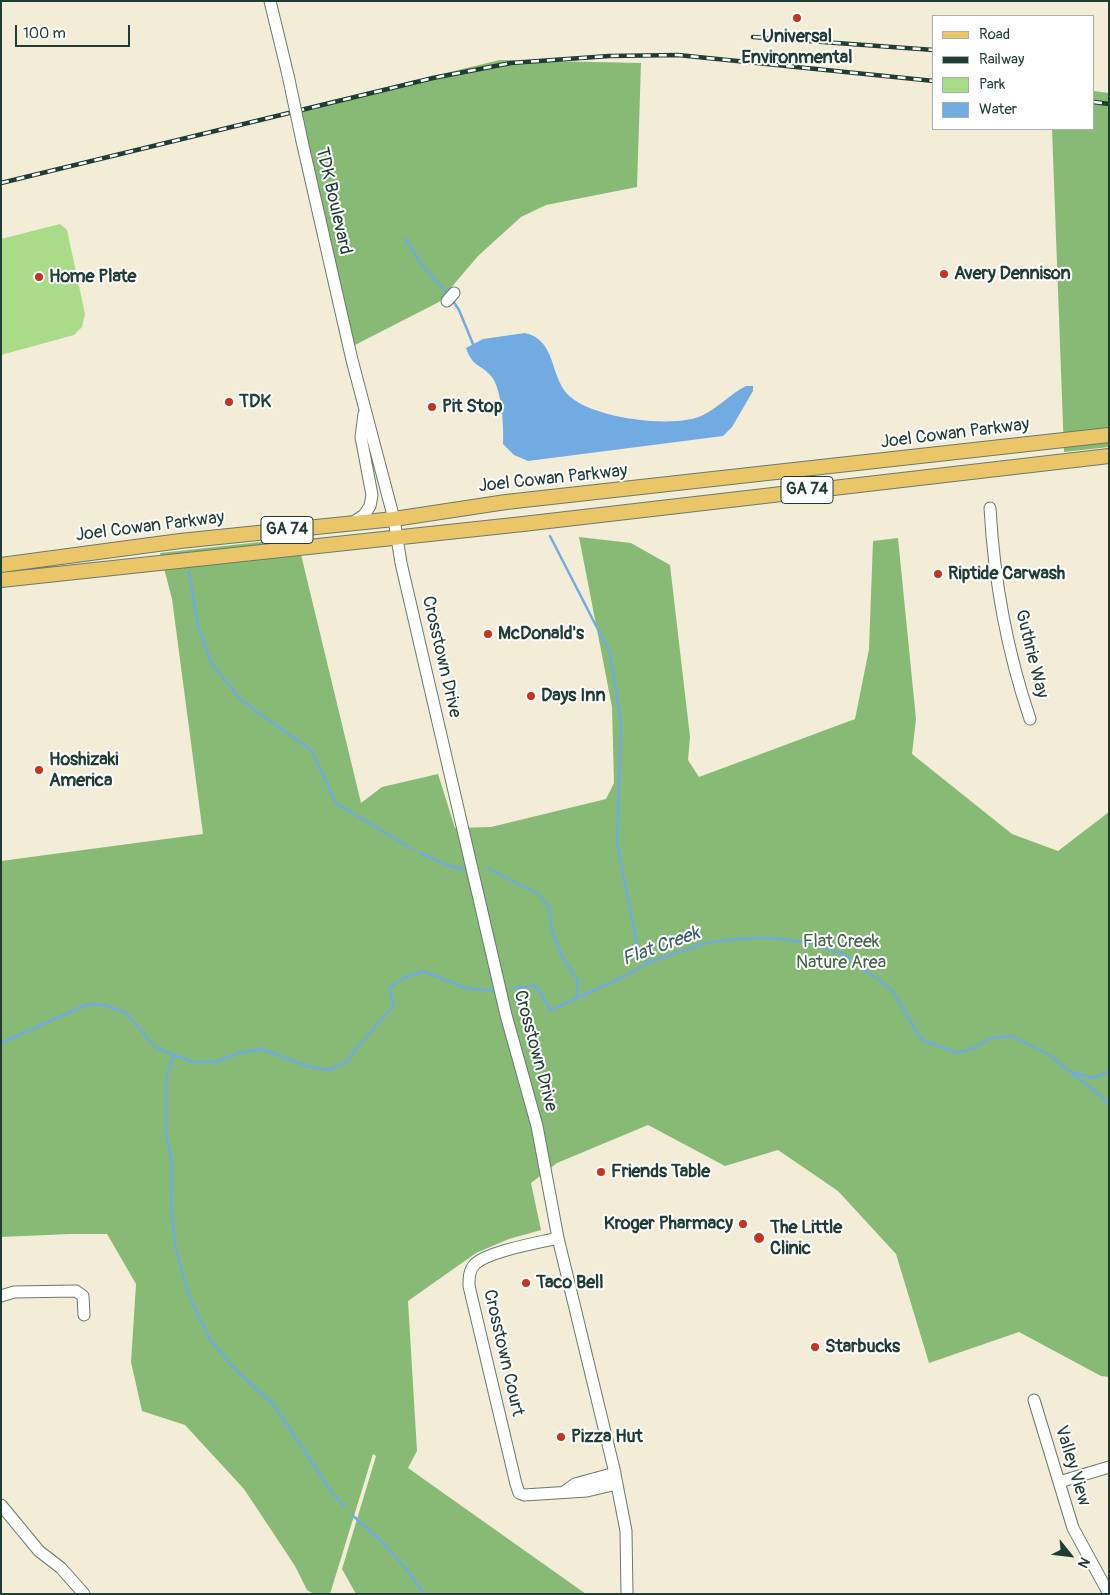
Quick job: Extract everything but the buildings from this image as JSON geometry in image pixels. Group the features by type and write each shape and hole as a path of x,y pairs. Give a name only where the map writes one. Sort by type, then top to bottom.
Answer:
{"main road":[{"name":"Joel Cowan Parkway","path":"1,565 180,541 394,519 506,502 1109,435"},
{"name":"Joel Cowan Parkway","path":"1,580 523,524 1109,456"}],"street":[{"name":"TDK Boulevard","path":"270,1 288,75 310,184 394,519"},
{"name":"TDK Boulevard","path":"352,523 367,510 372,495 361,437 365,408"},
{"name":"Guthrie Way","path":"990,508 1003,620 1009,640 1015,675 1030,719"},
{"name":"Crosstown Drive","path":"394,519 402,570 506,1016 537,1126 558,1238 616,1479 626,1531 626,1594"},
{"name":"Crosstown Court","path":"558,1238 486,1257 474,1265 469,1275 469,1286 520,1493 524,1495 562,1493 616,1479"},
{"path":"1,1296 14,1292 76,1291 83,1296 84,1315"},
{"name":"Valley View","path":"1034,1400 1073,1528 1107,1586"},
{"path":"1058,1482 1109,1467"},
{"path":"1,1505 39,1552 62,1568 84,1594"}],"green space":[{"path":"500,60 641,63 637,187 546,205 521,217 478,256 439,302 353,346 295,109"},
{"path":"1095,91 1109,93 1109,447 1064,452 1052,130 1095,130"},
{"name":"Home Plate","path":"60,224 67,230 85,314 82,327 74,335 1,355 1,239"},
{"name":"Flat Creek Nature Area","path":"579,537 631,543 670,565 690,737 688,760 699,777 855,719 869,649 873,541 898,538 916,719 912,754 1012,834 1058,851 1109,812 1109,1377 1101,1376 1019,1332 929,1363 896,1254 838,1191 778,1150 725,1166 648,1125 557,1163 531,1183 541,1230 509,1239 476,1253 408,1301 417,1451 408,1468 586,1594 356,1594 342,1569 376,1456 373,1454 330,1594 314,1594 307,1590 295,1566 244,1489 185,1425 142,1411 131,1362 136,1284 107,1234 1,1237 1,861 203,834 172,599 160,553 297,538 361,803 382,787 438,774 455,828 491,827 606,799 614,783 612,707"}],"water":[{"path":"525,333 541,342 550,356 559,382 574,400 589,408 608,414 650,421 688,420 707,413 746,386 753,386 753,391 732,427 723,436 528,461 514,455 503,444 502,408 498,389 491,376 471,359 466,348 483,339"}],"waterway":[{"path":"405,238 421,264 448,294"},
{"path":"453,301 459,310 473,344"},
{"path":"550,536 610,653 621,722 617,843 637,944 647,963"},
{"path":"189,571 198,627 212,664 241,700 312,751 336,803 412,849"},
{"path":"420,853 447,865 465,870"},
{"path":"487,868 538,894 549,907 552,931 562,956 578,981 577,996"},
{"name":"Flat Creek","path":"512,988 536,986 551,1010 627,975 647,963 705,943 736,939 774,938 811,943 843,954 892,990 921,1039 957,1053 974,1048 991,1038 1012,1036 1048,1054 1101,1096 1109,1105"},
{"name":"Flat Creek","path":"1,1043 88,1004 105,1005 126,1013 156,1048 193,1062 216,1062 238,1053 262,1049 307,1066 329,1070 348,1061 355,1050 394,1005 389,988 404,978 423,971 466,988 495,991"},
{"path":"174,1054 166,1079 166,1136 172,1163 171,1210 176,1250 189,1296 211,1341 237,1371 274,1405 333,1494 345,1507"},
{"name":"Flat Creek","path":"1073,1075 1076,1073 1093,1078 1109,1071"},
{"path":"351,1514 380,1540 408,1571 424,1594"}],"railway":[{"path":"753,37 932,50"},
{"path":"1,183 433,78 511,63 609,56 678,55 932,81"},
{"path":"1095,102 1109,104"}],"place":[{"name":"Universal Environmental","path":"797,18"},
{"name":"Avery Dennison","path":"944,274"},
{"name":"Home Plate","path":"39,277"},
{"name":"TDK","path":"229,402"},
{"name":"Pit Stop","path":"432,407"},
{"name":"Riptide Carwash","path":"938,574"},
{"name":"McDonald's","path":"488,634"},
{"name":"Days Inn","path":"531,696"},
{"name":"Hoshizaki America","path":"39,770"},
{"name":"Friends Table","path":"601,1172"},
{"name":"Kroger Pharmacy","path":"743,1224"},
{"name":"The Little Clinic","path":"759,1238"},
{"name":"Taco Bell","path":"526,1283"},
{"name":"Starbucks","path":"815,1347"},
{"name":"Pizza Hut","path":"561,1437"}]}
